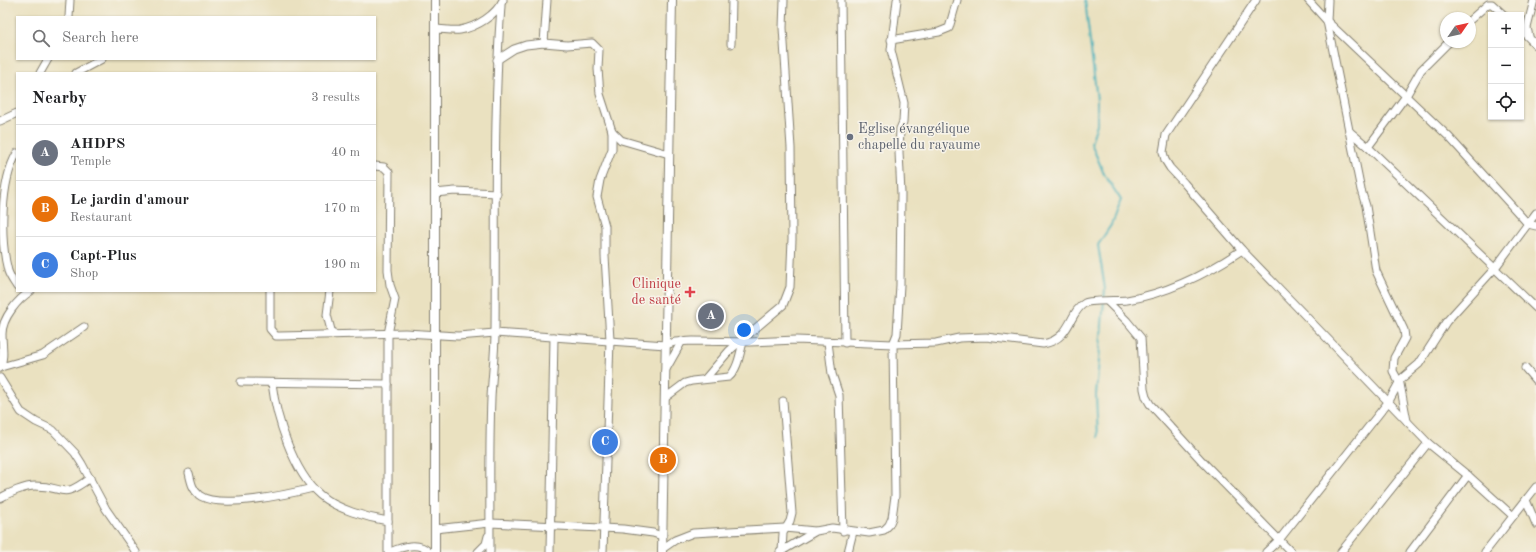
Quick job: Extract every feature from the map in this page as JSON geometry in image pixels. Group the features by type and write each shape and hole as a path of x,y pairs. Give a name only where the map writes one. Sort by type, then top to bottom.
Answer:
{"street":[{"path":"69,16 70,0"},
{"path":"435,0 435,552"},
{"path":"544,43 547,0"},
{"path":"731,44 732,0"},
{"path":"705,379 730,351 783,305 790,287 792,239 791,148 783,28 784,0"},
{"path":"841,0 845,343"},
{"path":"662,551 675,540 693,533 785,528 816,531 832,528 843,531 868,533 884,530 889,525 892,518 895,496 893,344 897,334 900,285 901,194 899,152 900,129 903,122 904,103 903,94 892,58 891,40 895,26 898,0"},
{"path":"891,40 939,32 949,28 957,0"},
{"path":"1256,0 1166,135 1163,152 1164,160 1242,250 1428,443 1468,475 1513,516"},
{"path":"1308,0 1327,21 1449,136 1528,224 1536,226"},
{"path":"1328,0 1327,21 1366,206 1376,271 1404,330 1405,338 1394,358 1393,371 1400,384 1407,421"},
{"path":"1529,36 1527,28 1534,0"},
{"path":"435,28 460,30 479,23 502,2"},
{"path":"490,552 491,398 495,333 495,142 497,60 502,2"},
{"path":"662,551 673,2"},
{"path":"1476,15 1488,4 1492,4 1501,12"},
{"path":"1524,32 1536,45"},
{"path":"497,60 519,47 544,43 567,45 592,43 598,46 600,58 598,68 600,94 612,131 612,149 600,180 597,197 605,226 604,256 610,340 603,552"},
{"path":"1368,147 1406,96 1421,70 1443,48"},
{"path":"41,72 47,60"},
{"path":"78,72 100,60"},
{"path":"0,121 16,113"},
{"path":"1349,130 1536,308"},
{"path":"612,131 621,140 669,154"},
{"path":"16,156 6,187 2,231 8,272 16,285"},
{"path":"376,166 384,167 389,172 388,270 390,285 395,299 388,334 389,552 403,547 415,546 424,548 429,552"},
{"path":"435,194 455,192 496,193"},
{"path":"1266,552 1279,540 1389,401 1400,384 1401,379 1418,364 1446,322 1495,268 1536,213"},
{"path":"270,292 270,329 276,336 388,334 458,336 495,333 666,345 682,341 742,342 796,340 845,343 936,343 959,338 986,337 1028,343 1052,342 1070,325 1080,306 1086,302 1108,302 1156,293 1182,284 1224,262 1242,250"},
{"path":"330,292 326,316 332,334"},
{"path":"0,367 3,360 2,332 20,294"},
{"path":"1108,302 1141,338 1144,389 1150,404 1202,461 1291,552"},
{"path":"0,367 43,355 84,327"},
{"path":"550,552 554,337"},
{"path":"665,372 682,341"},
{"path":"665,398 685,383 705,379 729,377 733,373 742,342"},
{"path":"828,342 832,374 839,395 843,531"},
{"path":"1525,368 1536,381"},
{"path":"0,378 21,412 36,422 53,430 75,453 106,509 136,552"},
{"path":"241,382 388,384"},
{"path":"272,382 274,402 288,444 312,488 322,497 349,512 388,521"},
{"path":"782,552 783,533 790,521 792,513 783,401"},
{"path":"1341,552 1428,443"},
{"path":"189,473 191,486 200,495 213,501 283,496 312,488"},
{"path":"1410,552 1468,475"},
{"path":"0,498 34,486 50,488 62,492 68,491 76,489 90,478"},
{"path":"1485,552 1536,487"},
{"path":"1526,500 1536,524"},
{"path":"435,528 551,526 643,531 662,536"},
{"path":"478,552 486,544 490,527"},
{"path":"782,552 816,531"},
{"path":"848,552 853,532"}],"waterway":[{"path":"1085,0 1097,100 1097,124 1091,143 1104,174 1121,200 1111,225 1098,245 1105,289 1096,395 1098,437"}],"place":[{"name":"Eglise évangélique chapelle du rayaume","path":"850,137"},
{"name":"Clinique de santé","path":"690,292"},
{"name":"AHDPS","path":"711,316"},
{"name":"Capt-Plus","path":"605,442"},
{"name":"Le jardin d'amour","path":"663,460"}]}
